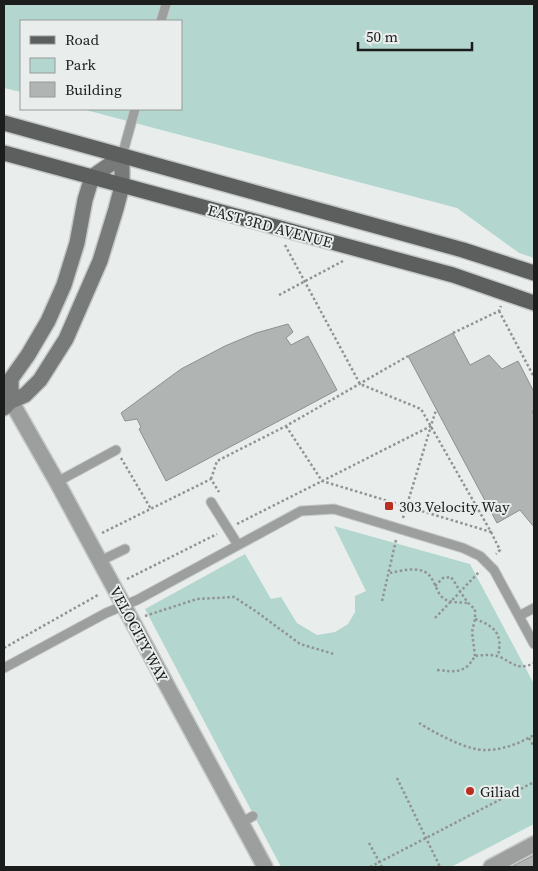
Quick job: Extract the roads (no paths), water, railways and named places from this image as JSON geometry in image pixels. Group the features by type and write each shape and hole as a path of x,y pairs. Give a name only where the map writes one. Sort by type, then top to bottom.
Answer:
{"main road":[{"name":"EAST 3RD AVENUE","path":"4,123 463,250 534,273"},
{"name":"EAST 3RD AVENUE","path":"4,153 453,275 534,303"}],"street":[{"path":"7,405 11,379 48,321 64,285 77,243 85,200 92,177 122,156"},
{"path":"7,405 25,395 40,380 66,339 100,261 122,186 122,156"},
{"name":"VELOCITY WAY","path":"7,405 57,482 124,606 247,820 265,867"},
{"path":"491,867 534,844"}],"lane":[{"path":"161,20 166,4"},
{"path":"122,156 135,110"},
{"path":"57,482 116,450"},
{"path":"212,502 238,545"},
{"path":"4,668 301,511 334,509 463,548 480,556 494,570 534,644"},
{"path":"100,562 125,549"},
{"path":"519,616 534,608"}],"place":[{"name":"303 Velocity Way","path":"389,506"},
{"name":"Giliad","path":"470,791"}]}
